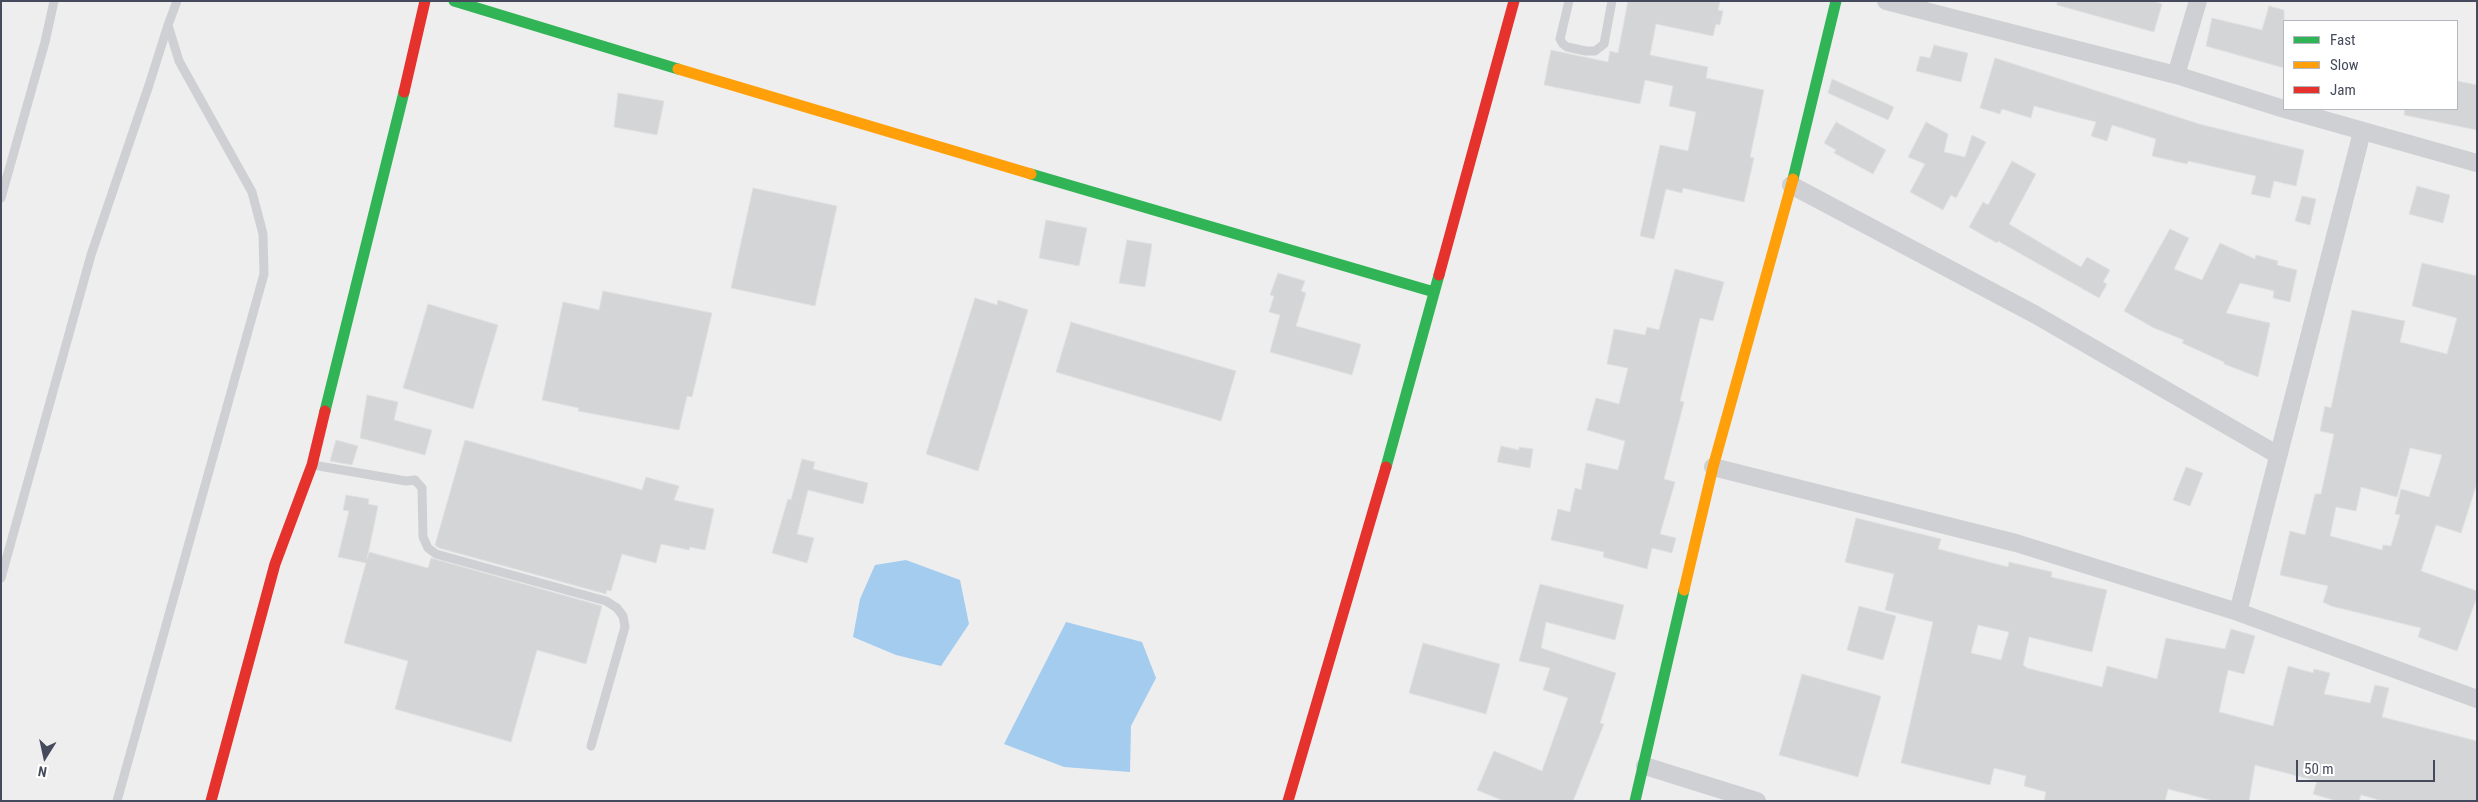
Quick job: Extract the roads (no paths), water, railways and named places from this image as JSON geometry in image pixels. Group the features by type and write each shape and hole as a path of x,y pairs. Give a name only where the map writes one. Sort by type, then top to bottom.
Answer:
{"street":[{"path":"211,801 275,564 312,465 345,323 386,171 425,1"},
{"path":"454,1 928,144 1434,292"},
{"path":"1288,801 1329,657 1366,541 1514,1"},
{"path":"1635,801 1645,766 1713,467 1791,185 1836,1"},
{"path":"1886,1 2176,76 2283,109"},
{"path":"2176,76 2198,1"},
{"path":"2287,110 2477,163"},
{"path":"2238,612 2362,132"},
{"path":"1791,185 2036,315 2278,455"},
{"path":"1713,467 2016,543 2238,612 2477,699"},
{"path":"1645,766 1757,801"}],"lane":[{"path":"1,198 4,176 45,42 54,1"},
{"path":"1,578 91,255 177,1"},
{"path":"1569,1 1560,39 1562,44 1567,47 1586,51 1595,51 1604,44 1612,1"},
{"path":"117,801 264,274 263,234 252,192 179,61 168,24"},
{"path":"312,465 406,481 415,480 422,488 423,537 428,548 436,554 606,601 617,608 623,616 626,627 592,746"}],"water":[{"path":"906,560 960,580 969,624 941,666 896,655 853,637 860,599 875,565"},
{"path":"1066,622 1142,642 1156,678 1131,726 1130,772 1064,767 1004,744"}]}
